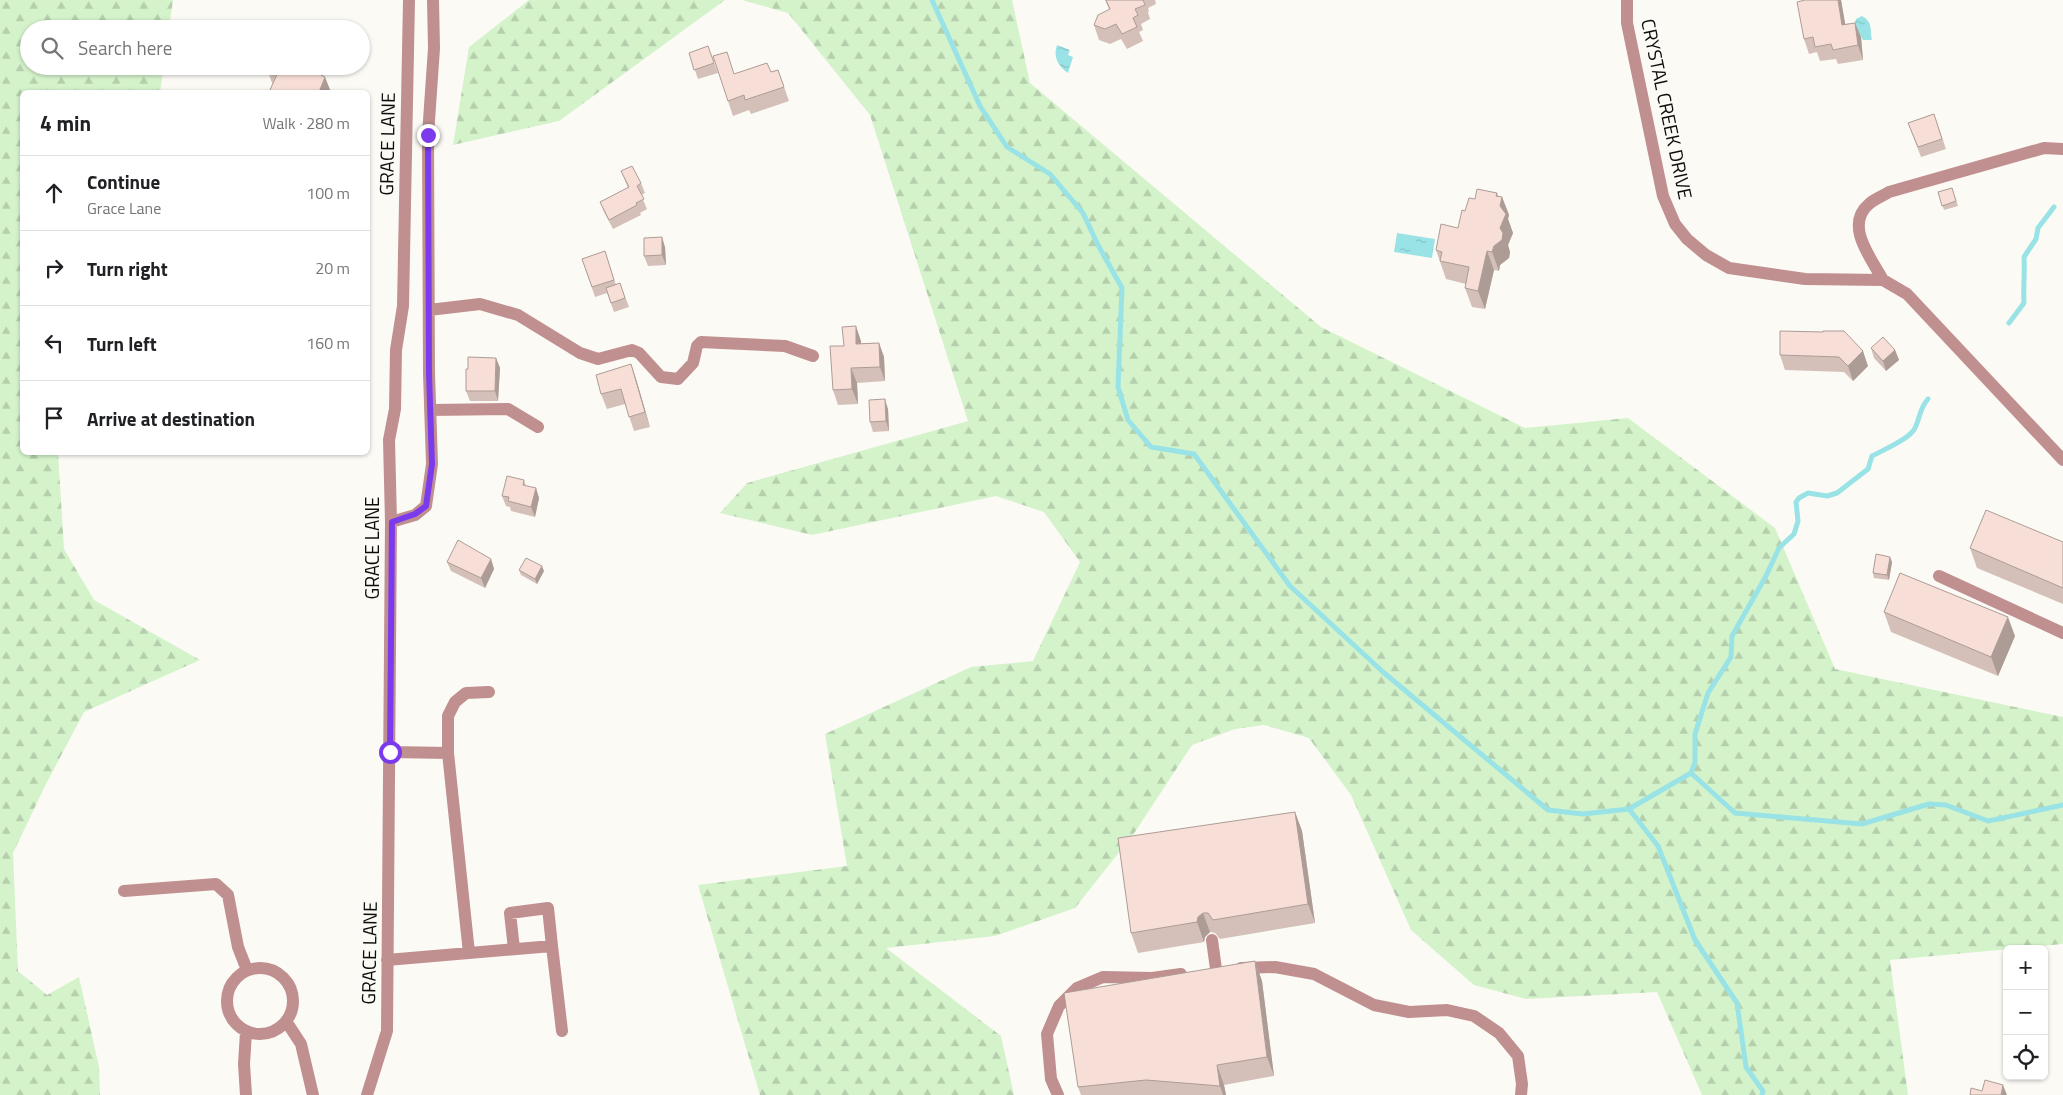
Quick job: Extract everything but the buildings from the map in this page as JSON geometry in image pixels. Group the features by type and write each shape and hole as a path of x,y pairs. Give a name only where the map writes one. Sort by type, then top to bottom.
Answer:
{"street":[{"name":"GRACE LANE","path":"367,1095 387,1031 392,522 389,440 394,409 396,350 403,306 409,0"},
{"path":"392,522 415,514 426,506 432,464 428,135 434,48 433,0"},
{"name":"CRYSTAL CREEK DRIVE","path":"1627,0 1627,23 1663,196 1675,224 1687,239 1706,255 1729,268 1805,279 1883,280 1907,294 2063,460"},
{"path":"1883,280 1857,230 1859,216 1869,204 1889,192 2044,148 2063,149"},
{"path":"429,310 480,304 518,315 580,353 598,359 632,350 640,353 660,378 678,379 693,363 697,346 700,342 785,346 813,356"},
{"path":"430,410 508,409 538,427"},
{"path":"1939,576 2063,633"},
{"path":"469,953 448,753 448,716 455,702 466,693 489,692"},
{"path":"390,752 448,753"},
{"path":"124,891 216,884 228,896 238,947 247,970"},
{"path":"514,949 510,913 548,908 562,1031"},
{"path":"1212,940 1212,970 1275,967 1314,974 1374,1005 1409,1012 1447,1010 1474,1016 1499,1033 1518,1056 1522,1084 1521,1095"},
{"path":"387,960 552,946"},
{"path":"257,967 268,968 278,972 287,980 292,990 294,1001 292,1012 286,1022 278,1029 268,1033 246,1032 237,1026 230,1017 226,996 233,980 247,970 257,967"},
{"path":"1058,1095 1051,1079 1047,1034 1058,1006 1077,988 1103,977 1152,978 1190,973"},
{"path":"286,1022 301,1044 313,1095"},
{"path":"246,1032 244,1064 246,1095"}],"green space":[{"path":"0,0 173,0 170,20 20,20 20,75 163,75 160,90 20,90 20,455 58,455 64,549 94,600 200,660 84,712 46,784 13,853 18,971 47,995 79,977 99,1067 100,1095 0,1095"},
{"path":"529,0 725,0 559,121 453,145 469,47"},
{"path":"742,0 1012,0 1030,83 1321,327 1525,428 1628,418 1775,528 1835,669 2063,717 2063,944 2003,945 2003,950 1890,960 1908,1095 1702,1095 1657,992 1526,999 1474,985 1411,930 1351,795 1309,738 1264,725 1235,729 1192,745 1135,832 1075,908 995,936 886,948 1001,1036 1014,1095 760,1095 698,885 847,866 825,734 971,667 1033,661 1080,562 1044,512 996,496 812,535 720,513 747,483 968,421 870,115 788,13"}],"water":[{"path":"1862,16 1868,21 1872,40 1863,40 1854,25 1856,19"},
{"path":"1057,45 1070,50 1068,55 1073,57 1068,73 1057,61"},
{"path":"1397,233 1435,239 1432,258 1394,252"}],"waterway":[{"path":"932,0 980,106 1007,147 1050,174 1083,213 1122,288 1118,387 1128,420 1151,447 1194,454 1290,586 1383,672 1548,810 1583,814 1629,809 1658,846 1695,940 1737,1003 1746,1067 1763,1091 1762,1095"},
{"path":"2009,323 2024,303 2024,257 2036,239 2038,228 2054,207"},
{"path":"1629,809 1691,773 1695,762 1695,734 1708,693 1731,657 1732,636 1766,576 1779,548 1794,534 1798,521 1796,502 1808,493 1827,496 1837,493 1868,469 1872,456 1902,440 1912,432 1928,399"},
{"path":"1691,773 1735,813 1862,824 1929,804 1946,805 1988,821 2063,805"}],"route":[{"path":"390,752 392,522 415,514 426,506 432,464 429,373 428,135"}]}
